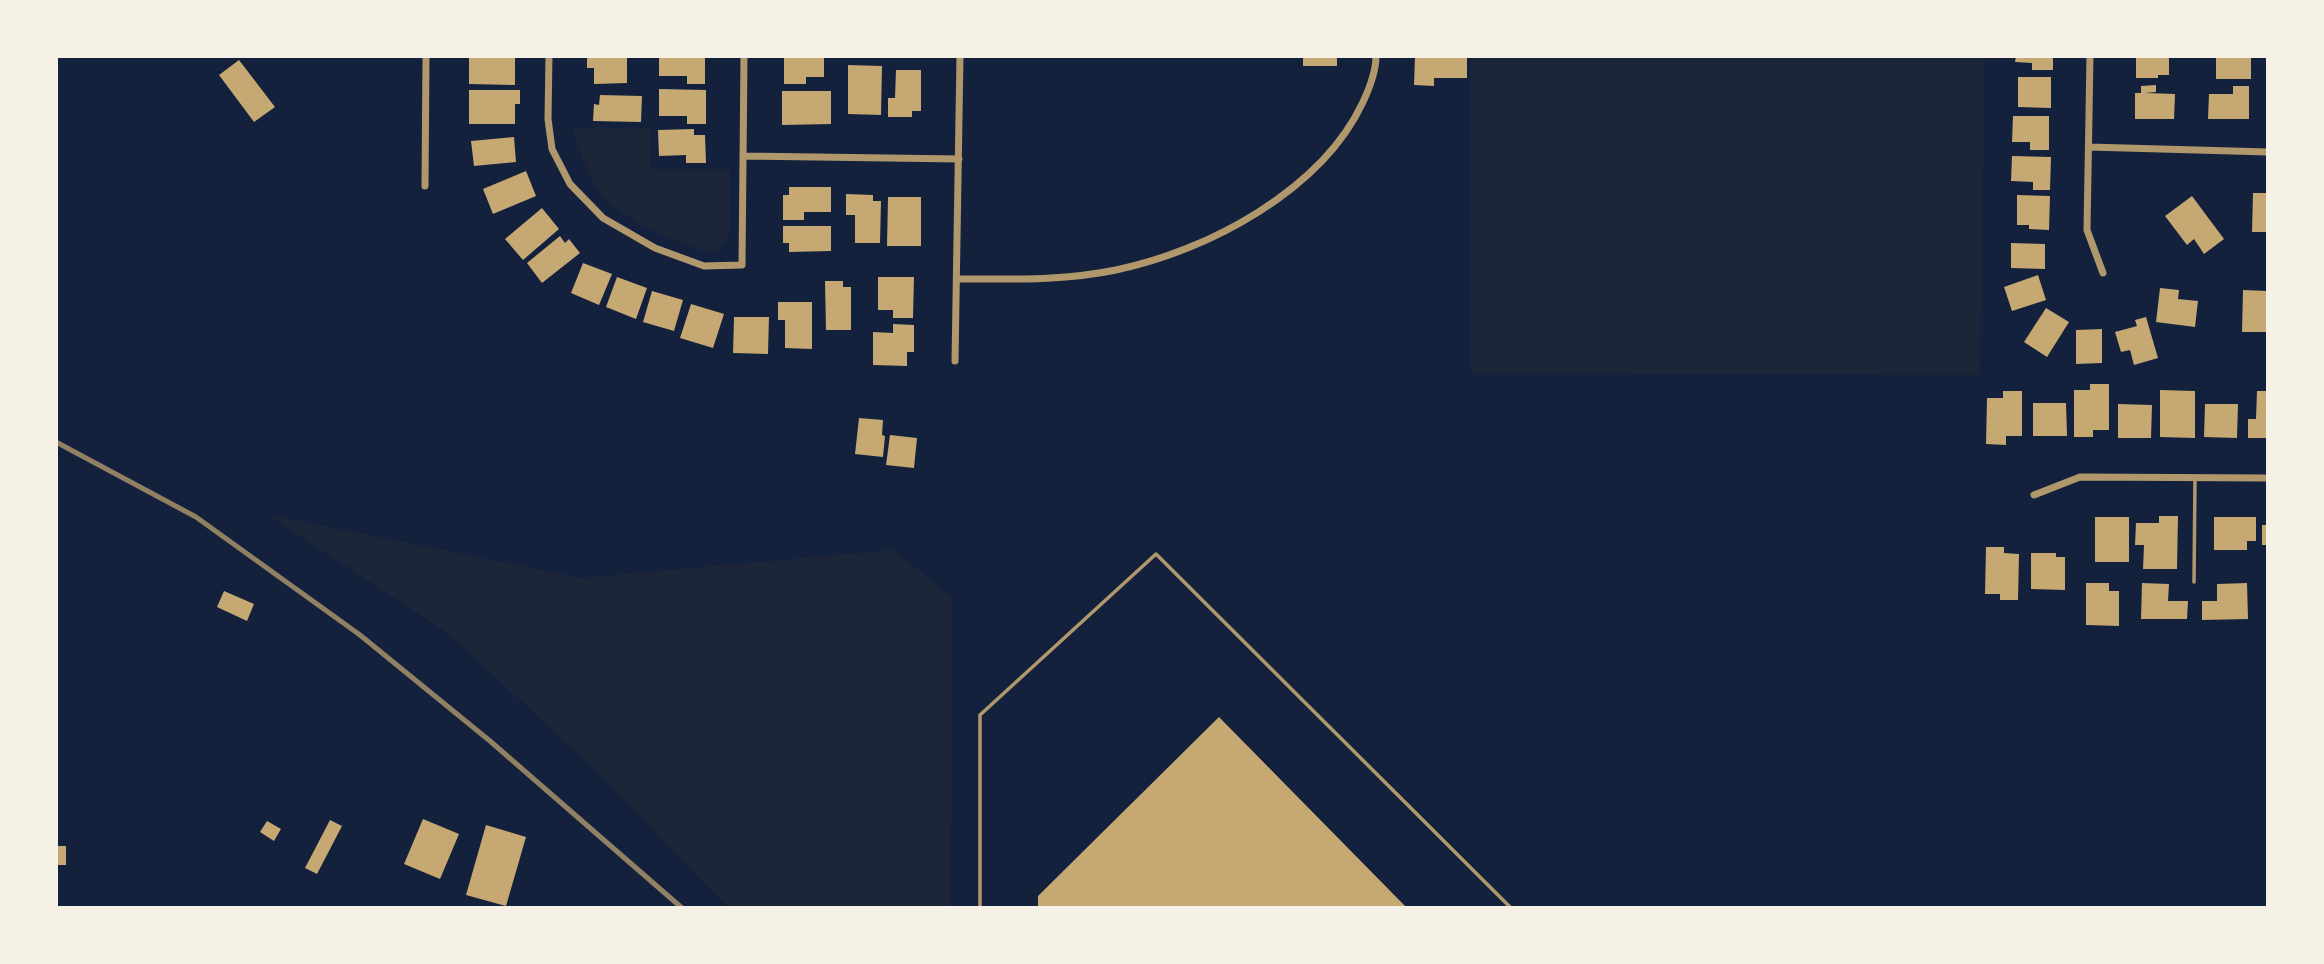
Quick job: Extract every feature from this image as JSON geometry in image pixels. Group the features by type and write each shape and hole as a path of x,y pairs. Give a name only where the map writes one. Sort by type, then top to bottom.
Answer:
{"street":[{"path":"425,186 426,56"},
{"path":"549,56 548,119 552,149 570,184 603,218 655,247 704,266 742,265 744,56"},
{"path":"955,361 960,56"},
{"path":"957,279 1075,277 1118,270 1159,258 1225,231 1270,204 1329,153 1349,130 1371,84 1376,56"},
{"path":"2090,56 2087,230 2103,273"},
{"path":"2089,147 2268,152"},
{"path":"743,156 959,159"},
{"path":"2034,495 2080,477 2268,478"}],"lane":[{"path":"2194,582 2195,478"},
{"path":"980,908 980,715 1156,554 1511,908"}],"shaded area":[{"path":"1471,56 1985,56 1980,375 1471,373"},
{"path":"572,127 650,128 651,169 729,169 729,235 724,244 713,251 700,249 658,232 618,210 603,196 591,178"},
{"path":"267,514 580,578 893,550 952,597 951,908 729,908 590,765 450,635"}],"building":[{"path":"515,56 515,85 469,84 469,58"},
{"path":"587,56 627,56 627,83 594,84 594,68 587,68"},
{"path":"659,56 705,56 705,84 687,84 687,76 659,76"},
{"path":"784,56 824,56 824,77 806,77 806,84 784,84"},
{"path":"1303,56 1337,56 1337,66 1303,66"},
{"path":"1415,56 1467,56 1467,78 1434,78 1434,86 1414,85"},
{"path":"2016,56 2053,56 2053,70 2032,70 2032,63 2015,62"},
{"path":"2136,56 2169,56 2169,75 2136,78"},
{"path":"2216,56 2251,56 2251,79 2216,79"},
{"path":"239,60 275,107 254,122 219,75"},
{"path":"848,65 882,66 881,115 848,114"},
{"path":"896,70 921,70 921,111 912,111 912,117 888,117 888,98 895,98"},
{"path":"2018,77 2051,77 2051,108 2018,107"},
{"path":"2156,85 2156,92 2145,93 2175,94 2174,119 2135,119 2135,93 2141,93 2141,86"},
{"path":"2233,86 2249,86 2249,119 2208,119 2209,94 2233,94"},
{"path":"659,89 706,90 706,124 687,124 687,116 659,116"},
{"path":"469,90 520,90 520,104 515,104 515,124 469,124"},
{"path":"782,91 831,91 831,124 782,125"},
{"path":"600,95 642,96 641,122 593,121 594,104 599,105"},
{"path":"2013,116 2049,116 2049,150 2030,150 2030,142 2012,142"},
{"path":"694,129 694,135 705,135 706,163 686,163 686,155 659,156 658,130"},
{"path":"514,137 516,162 474,166 471,141"},
{"path":"2012,156 2051,157 2050,190 2033,190 2033,182 2011,181"},
{"path":"526,171 536,196 493,214 483,189"},
{"path":"789,187 831,187 831,212 804,212 804,220 783,220 783,195 789,195"},
{"path":"2253,193 2268,193 2268,232 2252,232"},
{"path":"846,194 873,195 873,201 881,201 880,243 855,243 855,215 846,215"},
{"path":"2017,195 2050,196 2049,230 2017,225"},
{"path":"2192,196 2224,239 2204,254 2194,239 2187,245 2165,216"},
{"path":"888,197 921,197 921,246 887,246"},
{"path":"542,208 559,229 523,260 505,239"},
{"path":"783,226 831,226 831,251 789,252 789,243 783,243"},
{"path":"560,236 565,243 569,239 580,253 542,283 527,263"},
{"path":"2011,243 2045,244 2045,269 2011,268"},
{"path":"583,263 612,274 599,305 571,293"},
{"path":"2038,275 2046,300 2012,311 2004,287"},
{"path":"617,277 647,288 636,319 606,307"},
{"path":"878,277 914,277 913,318 893,318 893,310 878,310"},
{"path":"825,281 843,281 843,287 851,287 851,330 826,330"},
{"path":"2160,288 2179,290 2178,299 2198,301 2195,327 2156,322"},
{"path":"2243,290 2268,291 2268,332 2242,332"},
{"path":"652,291 683,300 674,331 643,322"},
{"path":"778,302 812,302 812,349 785,348 785,320 778,320"},
{"path":"691,304 724,314 713,348 680,338"},
{"path":"2046,308 2069,322 2047,357 2024,342"},
{"path":"734,317 769,317 768,354 733,353"},
{"path":"2146,317 2158,358 2134,365 2130,350 2121,352 2115,332 2137,326 2135,320"},
{"path":"893,324 914,325 914,352 907,352 907,366 873,365 873,332 893,333"},
{"path":"2102,329 2102,363 2076,364 2076,330"},
{"path":"2090,384 2109,384 2109,430 2093,430 2093,437 2074,437 2074,390 2090,390"},
{"path":"2160,390 2195,391 2195,438 2160,437"},
{"path":"2003,391 2022,391 2022,436 2006,436 2006,445 1986,444 1987,398 2003,398"},
{"path":"2257,391 2268,391 2268,438 2248,438 2248,419 2256,419"},
{"path":"2033,403 2066,403 2067,436 2033,436"},
{"path":"2118,404 2152,405 2151,438 2118,438"},
{"path":"2205,404 2238,404 2237,438 2204,437"},
{"path":"859,418 883,420 883,457 855,454"},
{"path":"890,435 917,438 914,468 886,465"},
{"path":"2159,516 2178,516 2177,569 2143,569 2144,545 2135,545 2136,523 2159,523"},
{"path":"2095,517 2129,517 2129,562 2095,562"},
{"path":"2214,517 2256,517 2256,541 2247,541 2247,550 2214,550"},
{"path":"2262,525 2268,525 2268,545 2262,545"},
{"path":"1986,547 2004,547 2004,553 2019,554 2018,600 2000,600 2000,594 1985,594"},
{"path":"2031,553 2056,553 2056,557 2065,557 2065,590 2031,589"},
{"path":"2086,583 2109,583 2109,591 2119,591 2119,626 2086,625"},
{"path":"2142,583 2169,584 2168,601 2188,601 2187,619 2141,619"},
{"path":"2247,583 2248,619 2202,620 2202,601 2217,601 2217,584"},
{"path":"224,591 254,604 247,621 217,607"},
{"path":"1219,717 1407,908 1038,908 1038,896"},
{"path":"423,819 459,834 440,879 404,864"},
{"path":"330,820 342,826 317,874 305,868"},
{"path":"267,821 281,829 274,841 260,832"},
{"path":"486,825 526,837 506,906 466,895"},
{"path":"56,846 66,846 66,865 56,865"}],"railway":[{"path":"56,442 196,517 360,635 490,741 682,908"}]}
